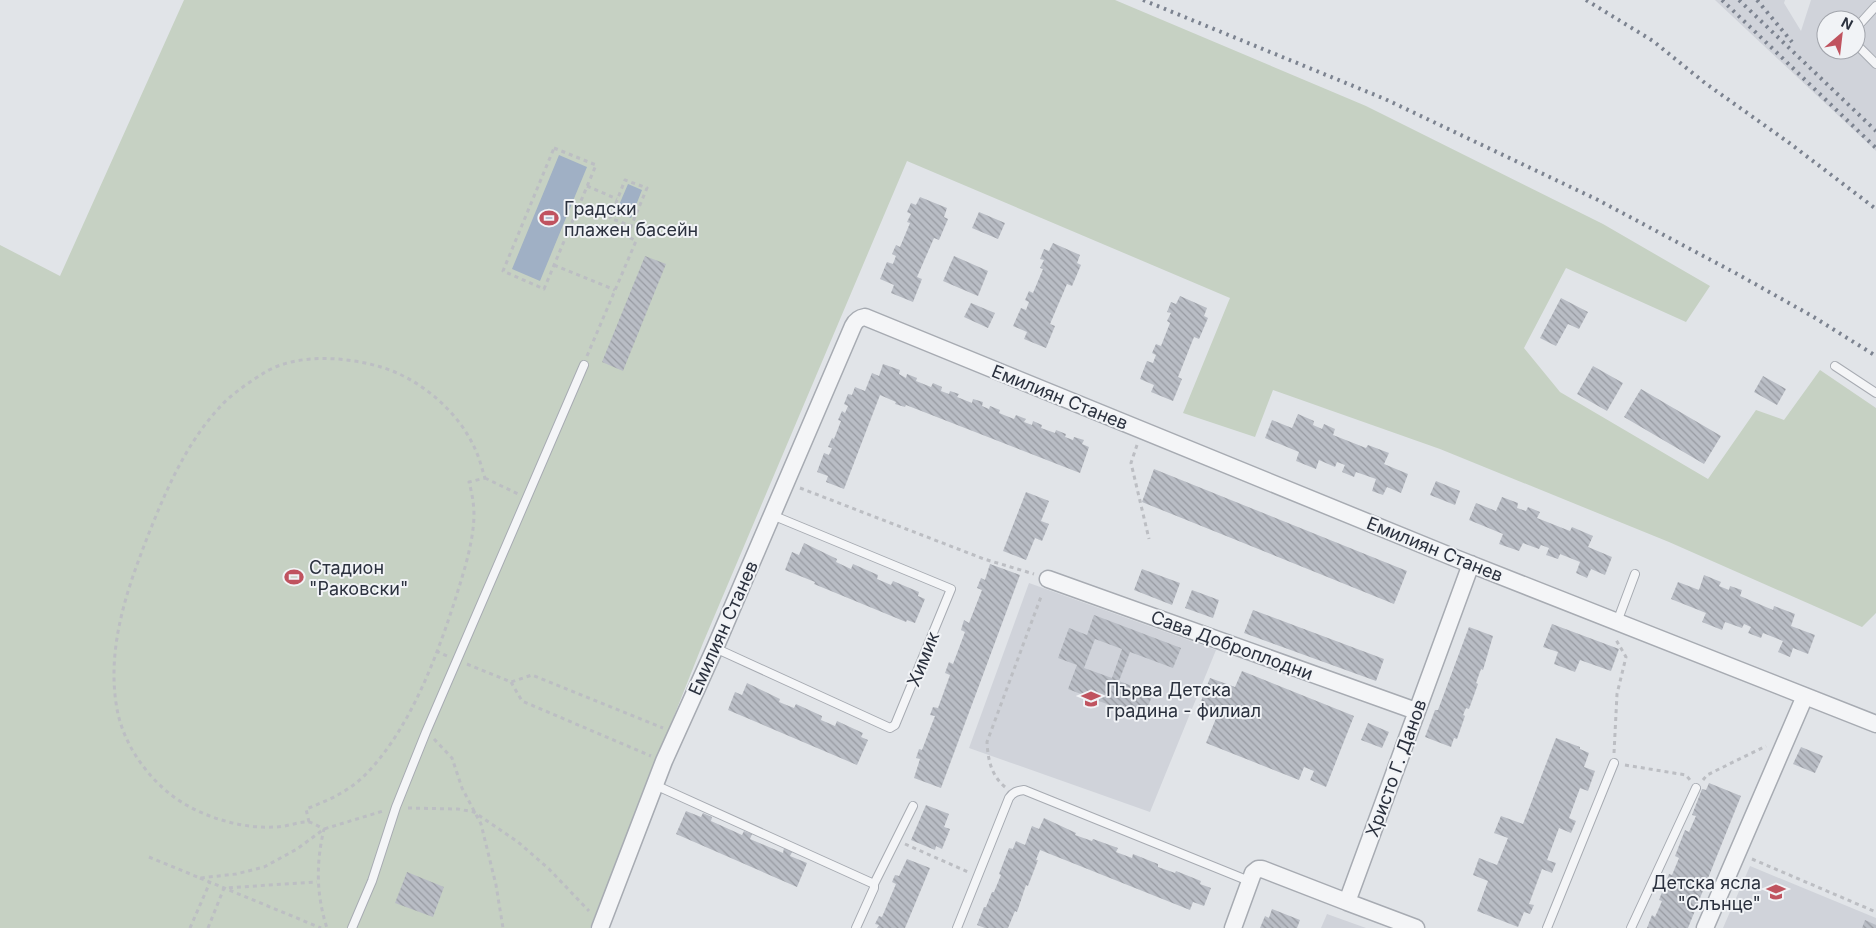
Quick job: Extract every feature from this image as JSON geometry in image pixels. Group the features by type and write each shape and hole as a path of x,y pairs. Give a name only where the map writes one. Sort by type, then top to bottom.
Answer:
{"street":[{"name":"Емилиян Станев","path":"604,927 655,785 676,733 715,648 853,326 856,320 866,317 1471,564 1876,724"},
{"name":"Христо Г. Данов","path":"1347,902 1471,564"},
{"name":"Сава Доброплодни","path":"1048,579 1416,711"},
{"path":"1705,928 1804,696"},
{"path":"1233,928 1250,881 1255,871 1262,869 1416,928"}],"lane":[{"path":"1866,17 1876,6"},
{"path":"1870,13 1876,20"},
{"path":"1866,54 1876,64"},
{"path":"352,928 372,881 396,807 456,659 584,365"},
{"path":"1835,366 1876,393"},
{"name":"Химик","path":"715,648 890,728 895,725 951,589 772,515"},
{"path":"1610,619 1635,574"},
{"path":"1547,928 1614,763"},
{"path":"655,785 874,884"},
{"path":"1631,928 1696,788"},
{"path":"957,928 1009,798 1013,793 1024,790 1250,881"},
{"path":"856,928 874,888 874,884 913,806"}],"path":[{"path":"554,148 596,165 554,265 544,289 502,271 554,148"},
{"path":"584,365 636,241 627,236 647,188 625,180 610,218 631,226"},
{"path":"587,186 618,199"},
{"path":"554,265 615,290"},
{"path":"327,928 317,882 320,846 324,829 309,822 274,827 229,823 196,810 170,794 152,776 139,762 126,738 117,712 114,693 116,637 123,607 141,554 164,496 185,454 220,406 269,370 292,362 314,359 368,363 390,370 424,388 453,416 467,434 476,451 485,478"},
{"path":"1142,430 1131,463 1150,539"},
{"path":"309,822 306,809 330,800 366,774 383,754 413,705 436,651 460,585 470,544 474,517 473,499 469,482 485,478 526,498"},
{"path":"785,483 984,559 1048,579 987,742 988,761 999,781 1013,793"},
{"path":"1610,619 1626,657 1617,694 1614,763 1686,775 1696,788 1707,775 1788,735"},
{"path":"436,651 511,682 522,701 664,761"},
{"path":"511,682 532,675 676,733"},
{"path":"426,732 452,758 462,788 481,824 496,885 503,928"},
{"path":"896,840 978,876"},
{"path":"1737,853 1876,912"},
{"path":"200,878 321,928"},
{"path":"190,928 210,882"},
{"path":"224,888 317,882"},
{"path":"208,928 224,888"}],"shaded area":[{"path":"1715,0 1785,0 1784,3 1801,31 1811,0 1876,0 1876,151"},
{"name":"Първа Детска градина - филиал","path":"1029,583 1216,650 1150,812 969,748"},
{"name":"Детска ясла \"Слънце\"","path":"1750,866 1876,918 1876,928 1723,928"},
{"path":"1327,914 1366,928 1321,928"}],"green space":[{"path":"184,0 1115,0 1366,106 1603,224 1710,286 1686,322 1566,268 1524,348 1560,392 1708,479 1756,410 1784,420 1820,370 1876,408 1876,613 1862,627 1669,542 1440,449 1273,390 1255,437 1183,413 1230,298 907,161 703,643 590,928 0,928 0,245 60,276"}],"water":[{"name":"Градски плажен басейн","path":"559,155 587,167 540,281 512,269"},
{"path":"628,184 642,190 631,218 616,212"}],"building":[{"path":"920,197 947,208 944,217 948,219 939,240 934,238 917,277 922,279 913,302 891,293 894,285 880,279 887,262 893,264 896,256 892,254 896,245 900,247 910,223 907,222 911,214 907,212 911,203 916,205"},
{"path":"979,212 1005,223 998,239 972,228"},
{"path":"1053,243 1080,255 1077,263 1081,265 1072,286 1067,284 1050,324 1055,326 1046,348 1024,339 1027,332 1013,326 1021,308 1026,310 1029,302 1025,300 1029,291 1033,293 1043,269 1040,268 1044,260 1040,259 1044,249 1049,251"},
{"path":"645,256 666,264 623,371 602,362"},
{"path":"954,256 988,271 978,296 943,281"},
{"path":"1180,296 1207,308 1204,316 1208,318 1199,339 1194,337 1178,377 1182,379 1173,401 1151,392 1154,385 1140,379 1147,361 1153,363 1156,355 1152,353 1156,344 1161,346 1170,323 1167,321 1171,313 1167,312 1171,302 1176,304"},
{"path":"1561,298 1588,312 1579,329 1568,324 1556,346 1540,338"},
{"path":"971,303 995,313 988,328 964,317"},
{"path":"883,364 900,370 899,374 906,378 907,374 917,378 916,381 931,387 933,383 942,387 941,391 949,394 950,391 959,394 957,397 972,403 973,399 983,402 982,406 989,409 990,406 1000,410 999,413 1014,419 1016,415 1026,419 1024,422 1032,425 1033,421 1042,425 1041,428 1055,433 1056,430 1066,434 1065,437 1073,440 1074,437 1084,440 1082,444 1089,447 1080,473 906,405 905,407 895,404 896,402 880,395 844,489 826,482 828,476 817,472 824,453 829,455 832,448 828,447 832,438 834,439 841,421 838,420 842,411 845,413 848,406 844,404 848,394 852,395 855,387 865,391 872,373 879,376"},
{"path":"1593,366 1623,383 1607,411 1577,394"},
{"path":"1763,376 1786,389 1777,405 1754,392"},
{"path":"1641,389 1721,436 1704,464 1624,417"},
{"path":"1298,414 1314,421 1313,425 1322,429 1324,424 1335,429 1333,435 1366,448 1368,445 1389,453 1384,464 1408,474 1401,493 1387,487 1383,495 1372,491 1376,479 1356,472 1354,477 1342,472 1345,465 1337,462 1335,467 1319,460 1316,469 1296,461 1299,452 1265,438 1272,420 1292,428"},
{"path":"1154,469 1407,571 1394,604 1142,502"},
{"path":"1436,481 1460,491 1455,505 1430,495"},
{"path":"1026,492 1049,501 1041,521 1049,524 1042,541 1035,538 1026,560 1003,551"},
{"path":"1502,497 1518,503 1517,508 1526,511 1528,507 1540,512 1537,518 1570,531 1572,527 1593,536 1588,547 1612,557 1605,575 1591,569 1587,578 1576,573 1580,562 1560,554 1558,559 1546,555 1549,548 1541,545 1539,549 1523,543 1519,551 1499,544 1503,534 1469,520 1476,503 1496,511"},
{"path":"804,543 837,559 836,562 851,569 853,564 878,575 877,579 891,585 893,581 919,592 918,596 925,599 915,623 907,620 906,622 785,570 792,552 799,555"},
{"path":"990,564 1020,575 941,788 914,778 920,759 916,758 919,749 922,750 935,716 930,715 933,707 938,708 950,675 945,673 949,662 953,664 965,632 961,630 964,620 969,623 982,590 977,588 981,578 985,580"},
{"path":"1142,569 1180,583 1172,605 1134,590"},
{"path":"1704,575 1721,582 1719,586 1729,590 1730,586 1742,590 1740,596 1773,610 1774,606 1795,614 1791,626 1815,635 1808,654 1793,648 1790,657 1778,652 1783,641 1763,633 1761,638 1748,633 1751,627 1744,624 1742,628 1725,622 1722,630 1702,622 1706,613 1671,599 1678,582 1699,590"},
{"path":"1192,590 1219,600 1213,618 1185,608"},
{"path":"1253,610 1384,659 1376,681 1244,633"},
{"path":"1094,615 1181,648 1173,668 1130,652 1119,681 1153,694 1143,718 1068,689 1077,665 1058,658 1069,628 1087,635","holes":["1095,639 1122,649 1112,678 1084,668"]},
{"path":"1552,624 1619,649 1611,671 1580,660 1575,672 1554,664 1558,652 1543,647"},
{"path":"1469,627 1493,636 1469,709 1466,708 1457,739 1454,738 1451,747 1425,737 1435,710 1438,710"},
{"path":"1242,671 1354,716 1326,787 1310,780 1314,771 1304,767 1299,780 1206,743 1217,716 1198,709 1210,678 1235,687"},
{"path":"747,683 780,699 779,702 794,708 796,704 822,716 821,720 835,726 837,721 863,733 861,737 868,740 857,765 728,710 735,692 742,695"},
{"path":"1368,723 1389,732 1382,748 1361,740"},
{"path":"1556,738 1580,747 1580,749 1589,753 1584,767 1595,771 1588,791 1580,788 1569,818 1576,821 1571,833 1559,828 1547,860 1556,863 1552,873 1542,869 1529,904 1534,905 1530,914 1524,912 1518,927 1477,911 1488,881 1473,875 1479,858 1497,865 1508,838 1494,833 1501,816 1523,824"},
{"path":"1801,747 1823,756 1815,773 1793,764"},
{"path":"1709,783 1741,796 1688,928 1647,928 1652,915 1655,917 1662,901 1659,900 1669,874 1672,875 1679,858 1675,856 1685,830 1689,832 1696,816 1692,815 1702,789 1706,790"},
{"path":"926,805 949,814 944,827 950,829 942,849 936,846 935,850 911,840"},
{"path":"686,811 701,817 703,813 712,817 711,821 742,835 744,831 752,834 750,839 783,853 784,848 792,852 790,856 807,863 797,887 676,834"},
{"path":"1044,818 1076,833 1075,835 1118,848 1116,852 1132,858 1133,854 1158,864 1158,867 1175,873 1176,871 1201,881 1200,884 1211,888 1204,906 1193,902 1190,910 1040,850 1028,886 1026,885 1017,912 1015,911 1008,928 985,928 977,925 984,907 986,907 992,892 994,892 1009,848 1013,849 1016,841 1025,845 1032,826 1039,829"},
{"path":"907,859 930,868 905,928 877,928 879,925 875,924 879,916 882,917 896,884 892,882 895,875 899,876"},
{"path":"407,872 444,887 433,917 395,903"},
{"path":"1272,909 1300,920 1297,928 1260,928 1265,916 1269,918"},
{"path":"1865,920 1876,925 1876,928 1862,928"}],"railway":[{"path":"1143,0 1385,99 1598,200 1739,275 1812,316 1876,356"},
{"path":"1586,0 1653,41 1705,83 1788,142 1876,209"},
{"path":"1722,0 1876,148"},
{"path":"1739,0 1876,131"},
{"path":"1757,0 1792,42"}],"place":[{"name":"Градски плажен басейн","path":"549,218"},
{"name":"Стадион \"Раковски\"","path":"294,577"},
{"name":"Първа Детска градина - филиал","path":"1091,699"},
{"name":"Детска ясла \"Слънце\"","path":"1776,892"}]}
